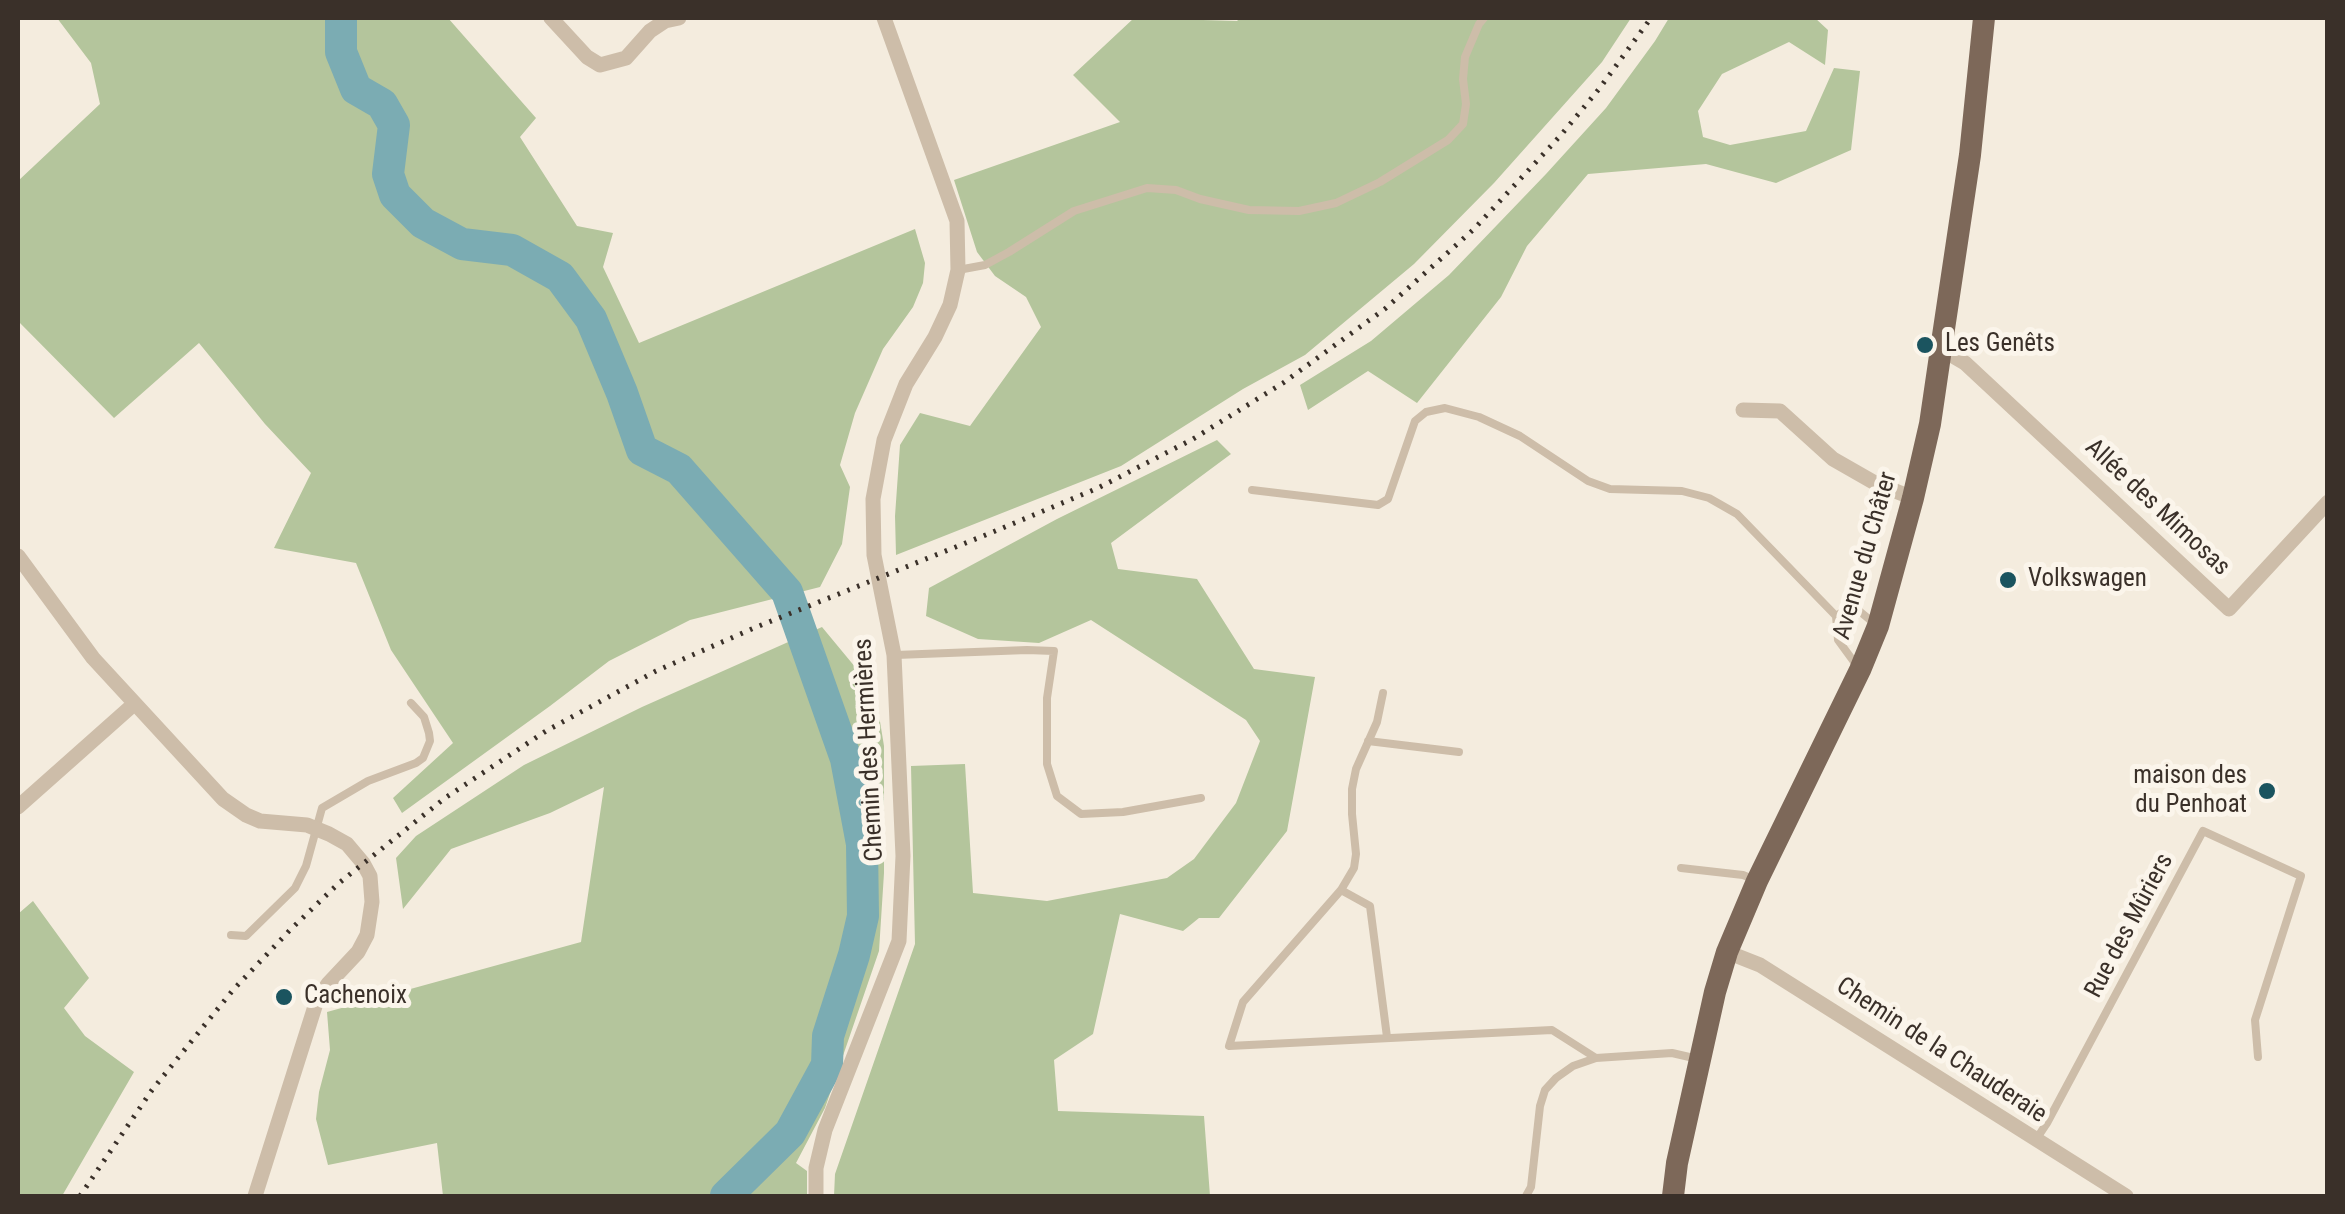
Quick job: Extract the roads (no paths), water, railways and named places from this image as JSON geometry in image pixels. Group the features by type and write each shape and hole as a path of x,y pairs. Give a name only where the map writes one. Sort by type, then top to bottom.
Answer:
{"main road":[{"name":"Avenue du Châter","path":"1673,1196 1726,952 1860,670 1878,626 1913,498 1942,349 1970,155 1984,18"}],"street":[{"path":"552,18 587,58 600,64 626,58 650,31 679,18"},
{"name":"Chemin des Hermières","path":"816,1196 816,1168 826,1130 900,942 903,856 894,655 874,555 873,500 884,440 906,384 950,305 958,270 958,220 884,18"},
{"name":"Allée des Mimosas","path":"1942,349 1965,364 2229,608 2328,502"},
{"path":"1743,410 1780,411 1833,459 1875,483 1913,498"},
{"path":"18,556 94,658 223,799 238,811 270,823 316,828 347,844 367,869 373,894 371,920 358,952 322,992 311,1016 255,1196"},
{"path":"18,807 134,704"},
{"name":"Chemin de la Chauderaie","path":"1726,952 1760,965 2126,1196"}],"lane":[{"path":"958,270 997,258 1074,212 1147,188 1176,190 1249,210 1299,212 1336,203 1380,182 1448,140 1463,124 1464,57 1484,18"},
{"path":"1252,490 1378,506 1388,499 1415,421 1426,412 1445,408 1480,416 1520,436 1588,480 1610,488 1682,491 1709,498 1738,514 1836,616 1838,640 1860,670"},
{"path":"1836,616 1845,610 1858,610 1878,626"},
{"path":"894,655 1054,652 1047,698 1047,764 1057,796 1081,814 1123,812 1201,798"},
{"path":"1384,692 1352,789 1354,868 1341,890 1243,1002 1229,1046 1552,1030 1596,1058"},
{"path":"231,935 246,936 295,888 306,866 322,808 368,781 423,758 430,741 428,725 411,703"},
{"path":"1368,741 1459,752"},
{"name":"Rue des Mûriers","path":"2036,1141 2203,831 2301,876 2256,1020 2258,1056"},
{"path":"1681,868 1743,875 1757,881"},
{"path":"1341,890 1370,906 1387,1038"},
{"path":"1526,1196 1540,1106 1545,1090 1556,1078 1573,1066 1596,1058 1672,1053 1700,1059"}],"waterway":[{"path":"341,18 341,52 356,89 382,104 394,125 388,174 395,195 423,223 462,244 512,250 560,277 591,319 642,450 679,469 787,592 846,759 862,844 863,916 828,1036 827,1065 790,1133 726,1196"}],"railway":[{"path":"80,1196 152,1090 233,990 339,883 445,798 546,731 656,671 1098,488 1193,439 1283,383 1386,308 1474,229 1561,135 1651,18"}],"place":[{"name":"Les Genêts","path":"1925,345"},
{"name":"Volkswagen","path":"2008,580"},
{"name":"maison des du Penhoat","path":"2267,791"},
{"name":"Cachenoix","path":"284,997"}]}
